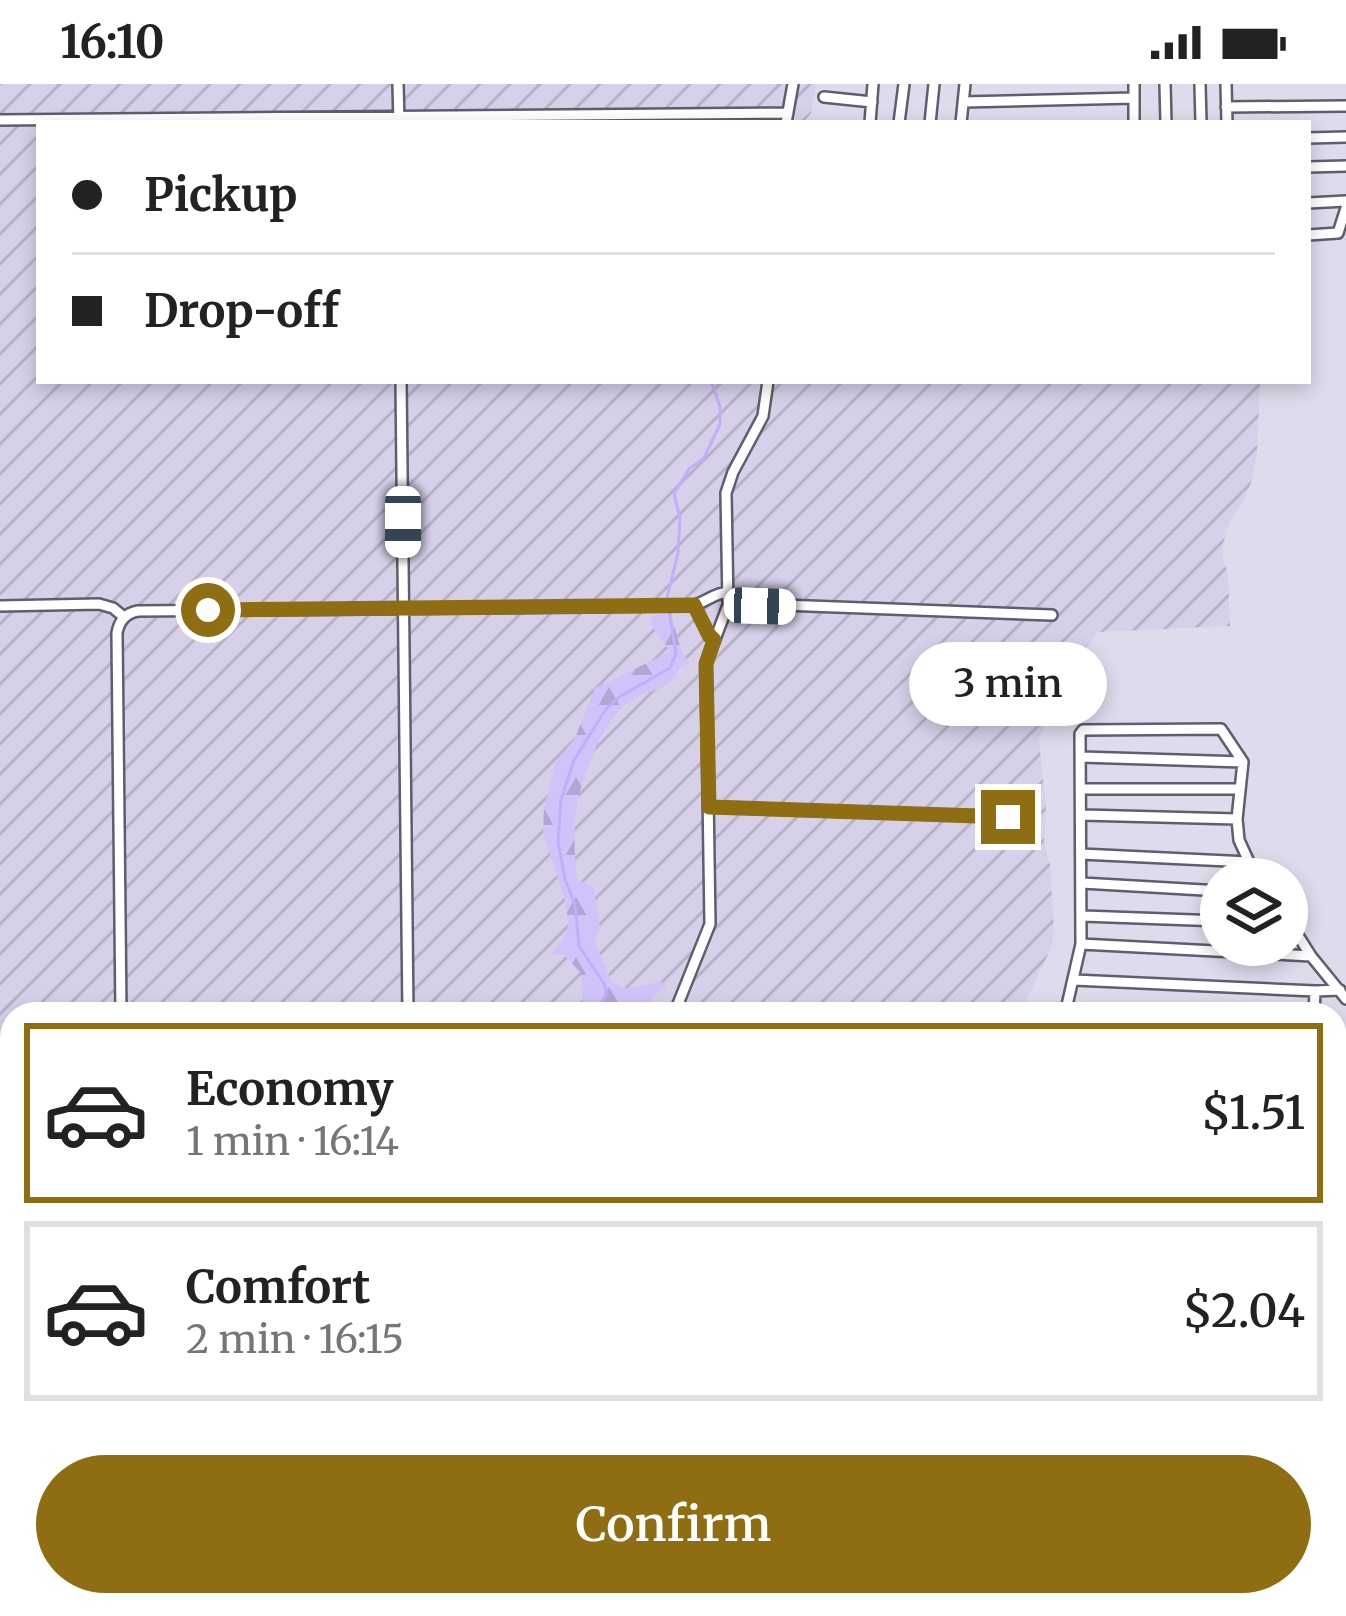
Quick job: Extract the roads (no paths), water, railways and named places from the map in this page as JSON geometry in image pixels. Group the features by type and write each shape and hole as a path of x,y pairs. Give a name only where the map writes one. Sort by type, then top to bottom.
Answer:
{"street":[{"path":"398,84 398,119"},
{"path":"0,119 787,118 793,84"},
{"path":"870,120 873,84"},
{"path":"899,120 904,84"},
{"path":"930,120 934,84"},
{"path":"961,120 965,84"},
{"path":"1134,84 1134,120"},
{"path":"1165,84 1166,120"},
{"path":"1200,84 1200,120"},
{"path":"1226,84 1226,116 1346,106"},
{"path":"824,98 872,102"},
{"path":"963,102 1134,98"},
{"path":"1311,137 1346,137"},
{"path":"1311,166 1346,166"},
{"path":"1311,203 1346,205 1338,233 1311,235"},
{"path":"401,384 408,1002"},
{"path":"679,1002 710,927 706,664 728,597 726,493 764,416 768,384"},
{"path":"121,1002 117,633 124,617 138,611 679,606 694,605 718,593 1052,615"},
{"path":"0,606 102,604 124,617"},
{"path":"694,605 714,640"},
{"path":"1068,1002 1081,944 1080,734 1086,729 1221,729 1243,762 1238,820 1239,840 1247,858"},
{"path":"1081,757 1243,762"},
{"path":"1081,789 1240,789"},
{"path":"709,807 1008,817"},
{"path":"1082,815 1238,820"},
{"path":"1081,854 1200,860"},
{"path":"1082,883 1200,890"},
{"path":"1082,916 1200,920"},
{"path":"1081,944 1311,956"},
{"path":"1308,952 1343,995"},
{"path":"1074,980 1343,995"},
{"path":"1315,992 1315,1002"}],"waterway":[{"path":"602,1002 605,985 579,946 575,904 565,880 558,841 561,800 574,760 606,709 670,668 676,654 667,598 678,553 680,518 674,494 689,469 704,458 720,424 712,384"}]}
